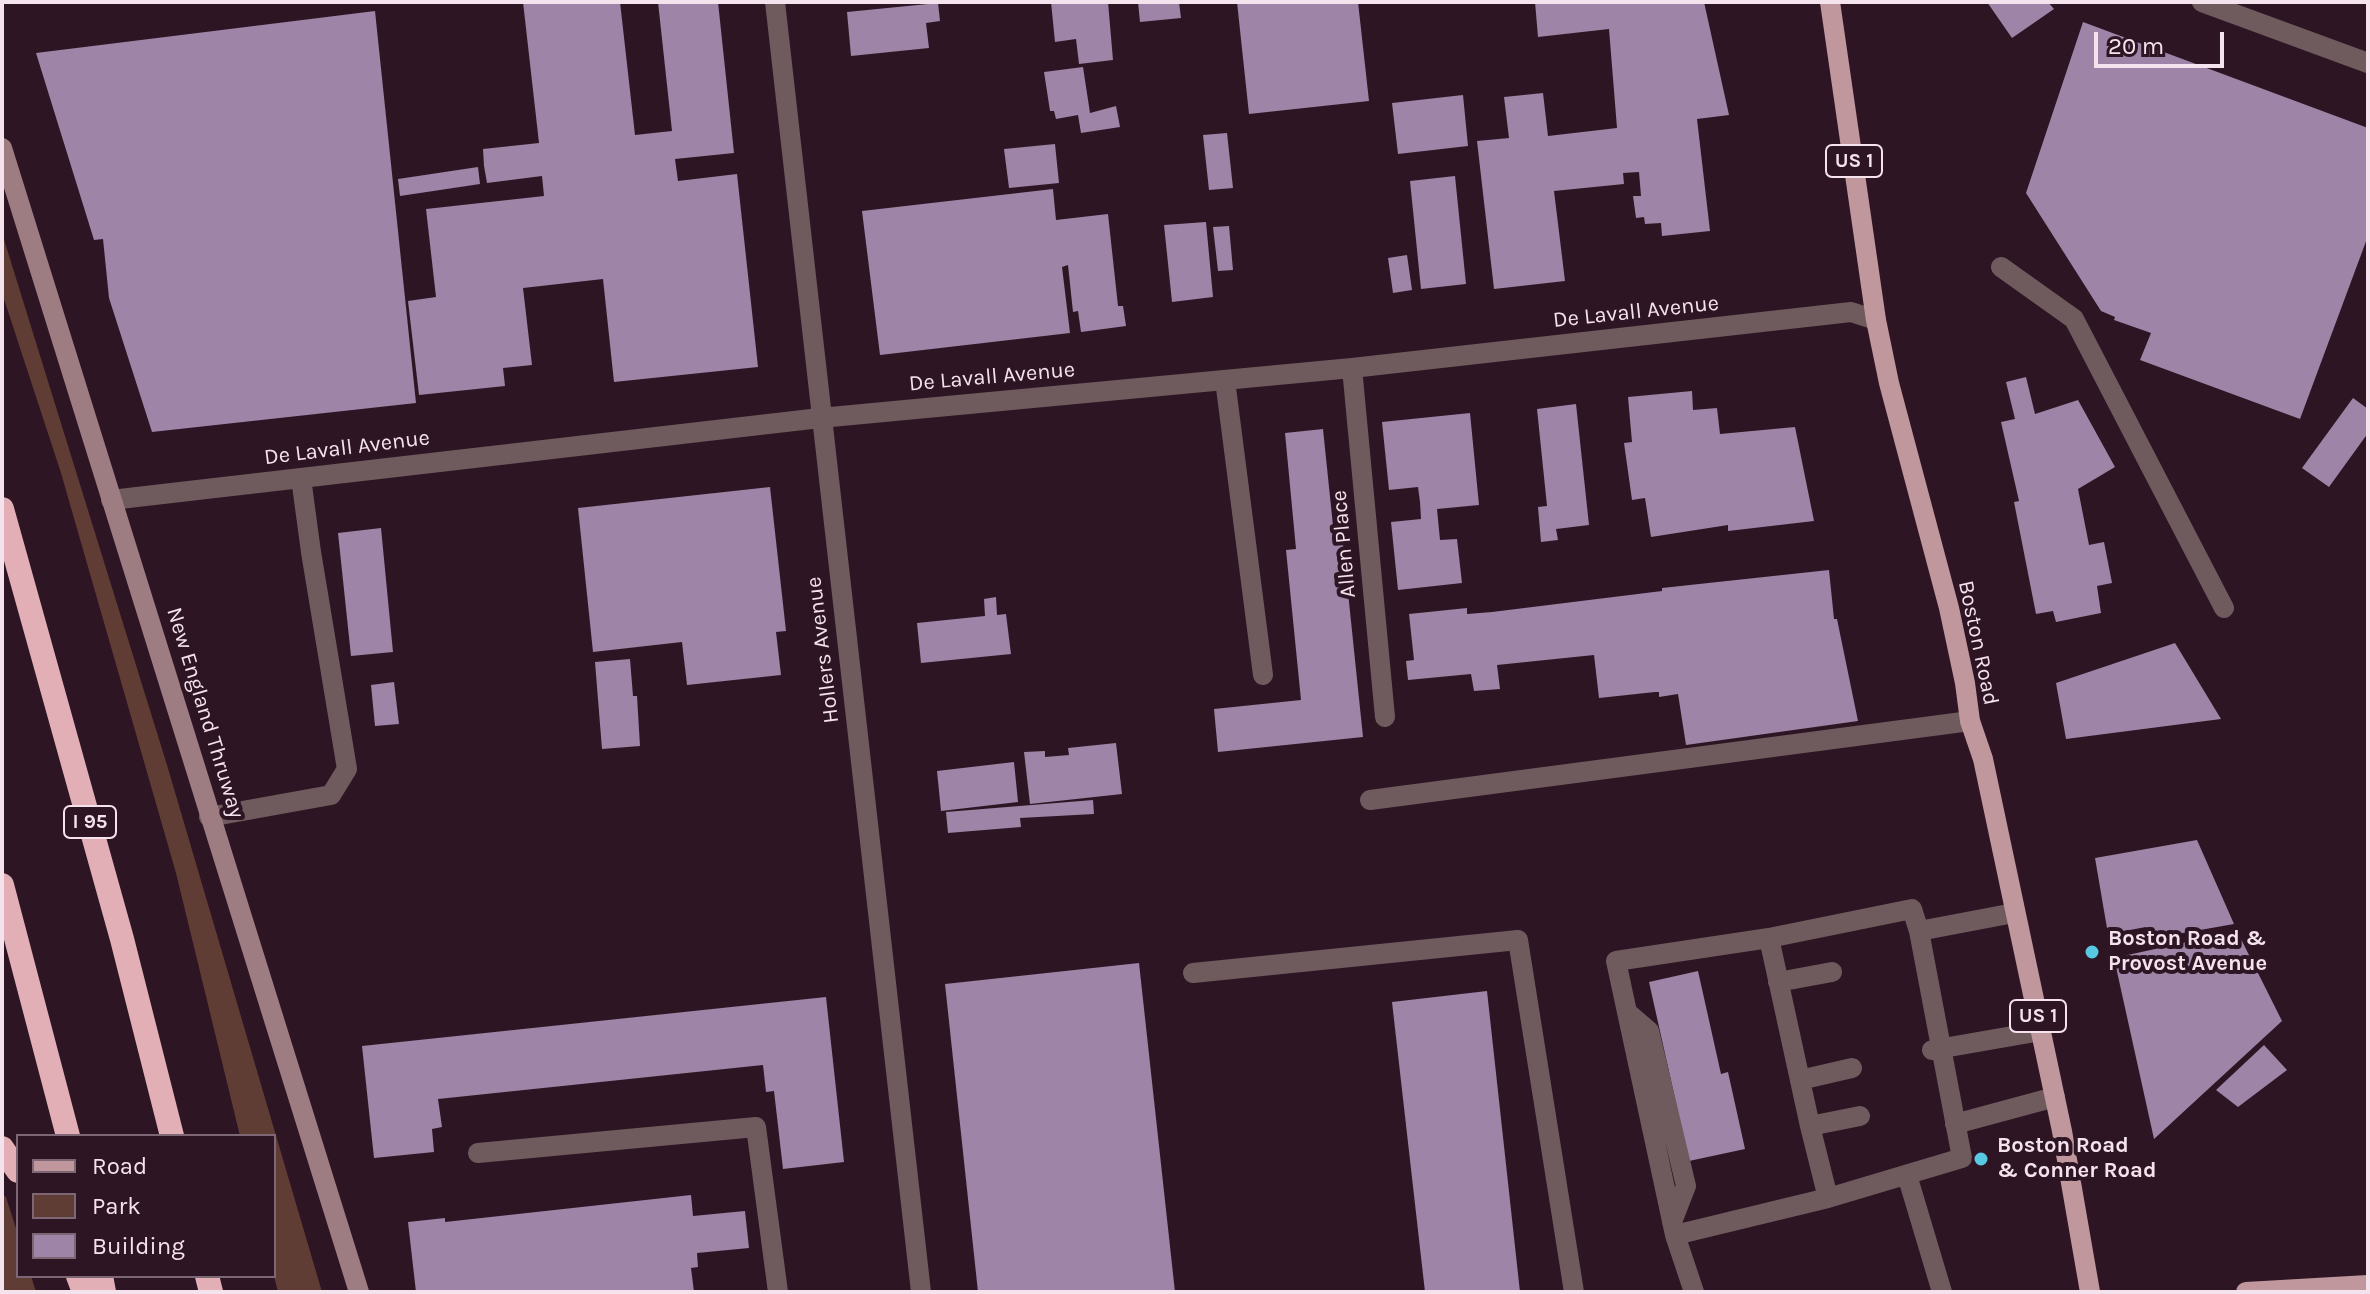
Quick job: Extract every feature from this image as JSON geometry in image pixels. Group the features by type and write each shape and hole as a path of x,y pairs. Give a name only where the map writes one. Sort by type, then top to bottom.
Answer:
{"highway":[{"name":"I 95","path":"2,509 122,939 171,1134"},
{"path":"2,885 67,1134"},
{"path":"2,1148 16,1168"}],"main road":[{"name":"Boston Road","path":"1830,2 1876,320 1889,383 1949,608 1970,721 1981,750 2055,1097 2090,1292"},
{"name":"New England Thruway","path":"2,148 359,1292"},
{"path":"2246,1292 2368,1285"}],"street":[{"name":"Hollers Avenue","path":"775,2 921,1292"},
{"path":"2202,2 2368,63"},
{"path":"2001,267 2074,319 2224,608"},
{"name":"De Lavall Avenue","path":"111,500 820,418 1352,368 1851,312 1876,320"},
{"name":"Allen Place","path":"1352,368 1385,717"},
{"path":"1225,380 1263,675"},
{"path":"209,817 331,795 347,769 301,478"},
{"path":"1370,800 1970,721"},
{"path":"1673,1228 1828,1198 1962,1158 1946,1099 1917,956 1919,931 1912,909 1769,938 1616,961 1673,1228 1694,1292"},
{"path":"1919,931 2014,913"},
{"path":"1769,938 1828,1198"},
{"path":"1193,973 1518,940 1574,1292"},
{"path":"1778,982 1832,972"},
{"path":"1937,1049 2041,1031"},
{"path":"1800,1080 1852,1068"},
{"path":"1955,1124 2055,1097"},
{"path":"1810,1126 1860,1116"},
{"path":"478,1153 756,1127 778,1292"},
{"path":"1907,1175 1942,1292"}],"green space":[{"path":"2,233 167,765 276,1134 240,1134 176,873 61,473 2,293"},
{"path":"276,1136 322,1292 278,1292 274,1278"},
{"path":"2,1194 6,1197 16,1229 16,1278 32,1278 36,1292 2,1292"}],"building":[{"path":"523,2 620,2 635,135 672,131 658,2 718,2 734,153 675,159 678,181 737,174 758,367 614,382 603,279 523,288 532,365 503,368 505,386 419,395 408,301 436,297 426,209 544,196 542,176 487,183 484,166 483,149 539,143"},
{"path":"1051,2 1108,2 1113,60 1079,64 1076,39 1055,42"},
{"path":"1138,2 1179,2 1181,18 1140,22"},
{"path":"1237,2 1358,2 1369,101 1249,114"},
{"path":"1535,2 1704,2 1729,115 1697,119 1710,231 1662,236 1661,223 1645,224 1644,217 1636,218 1633,196 1641,196 1639,172 1623,173 1624,184 1554,191 1565,281 1494,289 1477,141 1509,138 1504,97 1543,93 1548,136 1617,128 1609,29 1538,37"},
{"path":"1987,2 2048,2 2054,9 2012,38"},
{"path":"938,3 940,21 926,23 929,48 851,56 847,12"},
{"path":"375,11 416,403 152,432 109,298 103,239 94,240 36,53"},
{"path":"2083,22 2368,128 2368,236 2300,419 2140,360 2151,333 2114,320 2115,317 2101,311 2026,193"},
{"path":"1083,67 1090,113 1116,106 1120,127 1081,133 1078,115 1056,119 1054,111 1050,111 1044,72"},
{"path":"1463,95 1468,146 1398,154 1392,103"},
{"path":"1227,133 1233,188 1209,190 1203,135"},
{"path":"1055,144 1059,183 1009,188 1004,149"},
{"path":"478,167 480,184 400,196 398,179"},
{"path":"1455,176 1466,284 1421,289 1410,181"},
{"path":"1053,189 1056,220 1108,214 1118,306 1123,306 1126,326 1081,332 1078,311 1073,312 1068,265 1062,267 1070,333 880,355 862,211"},
{"path":"1206,222 1213,297 1172,302 1164,225"},
{"path":"1229,226 1233,270 1218,271 1213,227"},
{"path":"1407,255 1412,290 1393,293 1388,258"},
{"path":"2026,377 2035,414 2078,400 2115,467 2078,489 2089,545 2104,542 2112,583 2097,586 2101,613 2056,622 2053,611 2036,614 2014,502 2019,501 2001,422 2015,419 2006,382"},
{"path":"1692,391 1693,410 1717,408 1720,434 1795,427 1814,521 1728,531 1728,525 1651,537 1645,498 1632,500 1624,443 1632,442 1628,397"},
{"path":"2353,398 2368,409 2368,433 2329,487 2302,468"},
{"path":"1576,404 1589,525 1556,529 1558,540 1541,542 1538,507 1547,506 1537,409"},
{"path":"1470,413 1479,505 1437,509 1440,540 1457,539 1462,583 1398,590 1391,522 1421,519 1420,502 1418,487 1389,490 1382,422"},
{"path":"1323,429 1335,545 1343,544 1363,737 1218,752 1214,709 1301,700 1286,550 1296,549 1285,433"},
{"path":"770,487 786,631 776,632 781,675 687,685 682,642 593,652 578,508"},
{"path":"381,528 393,652 351,656 338,533"},
{"path":"1829,570 1834,619 1837,619 1858,721 1686,745 1678,694 1659,697 1659,692 1655,692 1599,698 1594,655 1497,665 1500,689 1474,691 1471,674 1408,680 1406,661 1414,660 1409,614 1467,608 1467,614 1492,612 1662,591 1662,588"},
{"path":"996,597 997,615 1006,614 1011,654 921,663 917,623 985,616 984,599"},
{"path":"2175,643 2221,719 2066,739 2056,683"},
{"path":"630,659 633,696 637,696 640,746 602,749 595,662"},
{"path":"394,682 399,724 375,726 371,685"},
{"path":"1116,743 1122,794 1030,804 1024,752 1045,751 1045,757 1069,755 1068,748"},
{"path":"1014,762 1018,802 941,811 937,771"},
{"path":"1093,800 1094,814 1020,818 1021,827 948,833 946,812"},
{"path":"2197,840 2234,924 2149,939 2146,927 2108,934 2095,858"},
{"path":"2237,931 2282,1021 2154,1139 2114,958"},
{"path":"1139,963 1175,1292 978,1292 945,984"},
{"path":"1698,971 1721,1074 1728,1072 1745,1149 1689,1161 1649,982"},
{"path":"1487,991 1520,1292 1425,1292 1392,1002"},
{"path":"826,997 844,1162 783,1169 774,1091 766,1092 763,1065 438,1099 442,1127 432,1129 434,1152 374,1158 362,1046"},
{"path":"2264,1045 2287,1070 2238,1107 2216,1090"},
{"path":"691,1195 693,1216 745,1211 749,1248 697,1253 698,1267 691,1268 694,1292 416,1292 408,1222 445,1218 445,1222"}],"place":[{"name":"Boston Road & Provost Avenue","path":"2092,952"},
{"name":"Boston Road & Conner Road","path":"1981,1159"}]}
